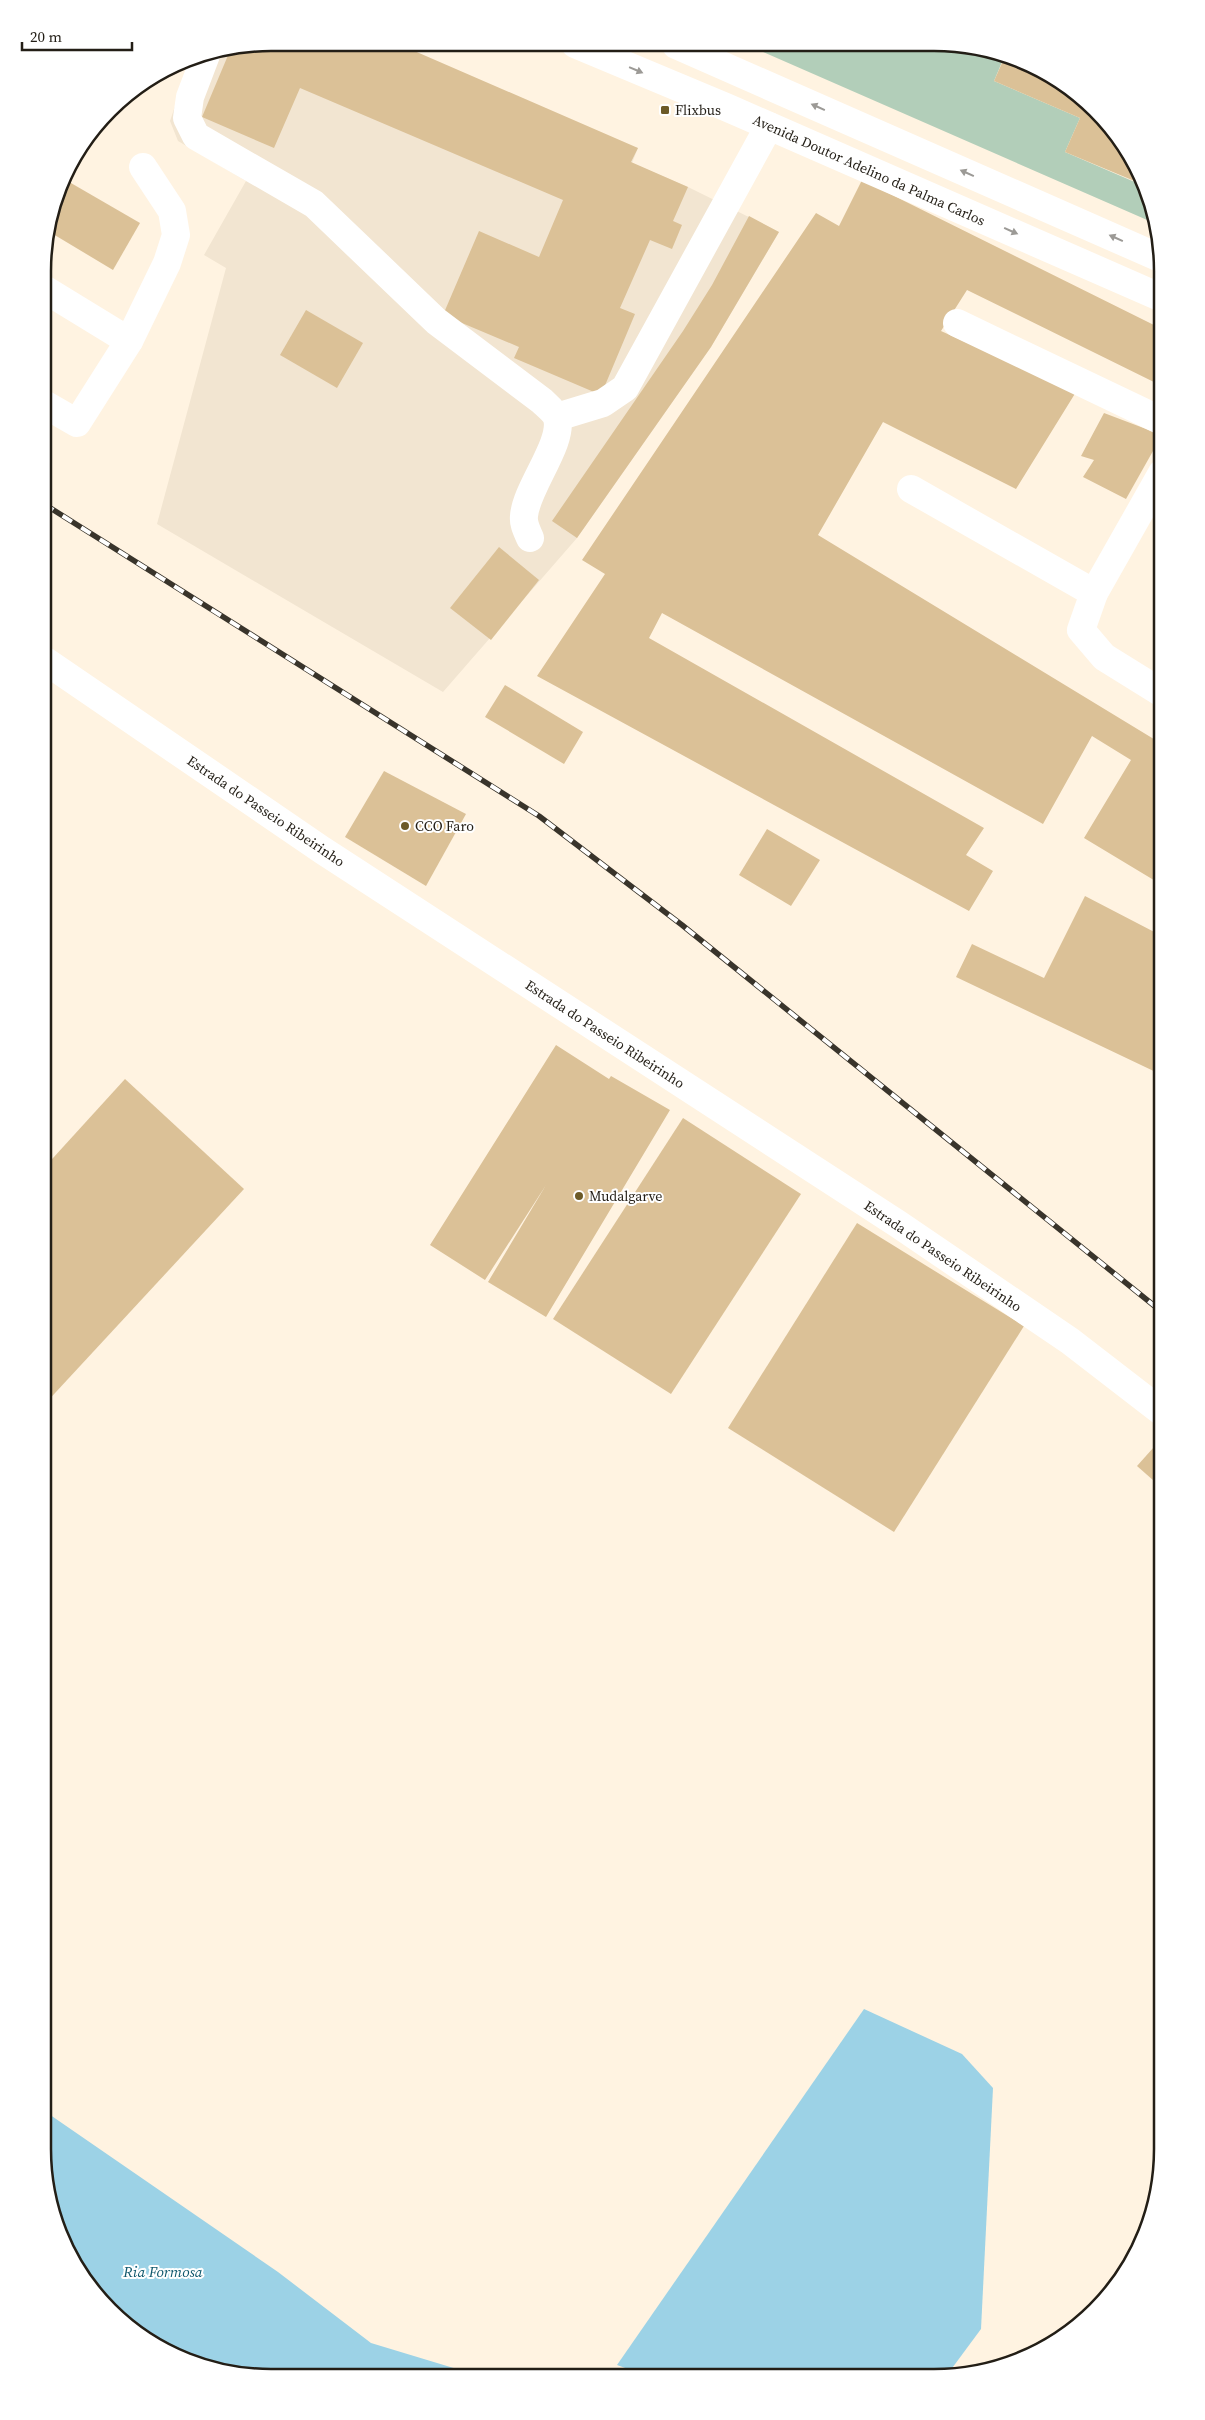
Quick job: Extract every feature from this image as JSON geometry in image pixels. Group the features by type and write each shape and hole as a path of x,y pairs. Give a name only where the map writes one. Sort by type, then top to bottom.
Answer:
{"street":[{"name":"Avenida Doutor Adelino da Palma Carlos","path":"592,51 770,126 1154,294"},
{"path":"690,51 1153,255"},
{"path":"204,62 190,97 187,118 196,136 314,204 436,320 542,400 557,417 558,434 540,472 524,515 525,527 530,538"},
{"path":"557,417 603,403 625,388 770,126"},
{"path":"51,408 77,423 129,341 167,263 176,235 172,211 143,167"},
{"path":"51,293 129,341"},
{"path":"957,324 1154,417"},
{"path":"1154,487 1094,593 1081,630 1104,657 1154,688"},
{"path":"911,489 1094,593"},
{"name":"Estrada do Passeio Ribeirinho","path":"51,665 322,850 898,1224 1070,1341 1154,1406"}],"shaded area":[{"path":"272,51 300,51 638,148 632,163 688,187 779,232 711,347 577,538 443,692 157,524 226,268 204,255 246,181 178,141 170,121 188,68 229,55"}],"green space":[{"path":"761,51 933,51 976,55 1002,62 994,81 1080,118 1065,152 1135,182 1147,220"}],"water":[{"path":"864,2009 962,2054 993,2088 981,2329 952,2368 628,2369 617,2365"},
{"name":"Ria Formosa","path":"51,2116 278,2272 371,2343 457,2369 272,2369 243,2367 229,2365 187,2352 149,2332 126,2314 106,2294 88,2271 68,2233 55,2191 51,2148"}],"building":[{"path":"272,51 414,51 638,148 631,162 688,187 673,221 682,225 672,249 650,240 620,308 635,314 601,395 514,358 519,347 443,315 479,231 539,257 563,200 300,88 274,148 202,117 228,55"},
{"path":"1002,62 1031,74 1056,88 1079,106 1099,126 1117,149 1134,181 1065,152 1080,118 994,81"},
{"path":"862,180 1154,325 1154,382 967,290 941,331 1076,392 1016,489 883,422 818,535 1154,739 1154,880 1084,838 1131,760 1092,736 1043,824 662,613 649,638 984,828 966,855 993,871 969,911 537,676 605,574 582,560 816,213 839,226"},
{"path":"70,183 140,223 113,270 54,235"},
{"path":"749,216 779,232 711,347 577,538 552,521 683,331 712,285"},
{"path":"306,310 363,343 337,388 280,355"},
{"path":"1104,413 1154,432 1154,449 1126,499 1083,477 1094,460 1081,456"},
{"path":"499,547 539,580 491,640 450,608"},
{"path":"505,685 583,732 564,764 485,717"},
{"name":"CCO Faro","path":"384,771 466,814 426,886 345,837"},
{"path":"767,829 820,860 791,906 739,875"},
{"path":"1085,896 1154,932 1154,1071 956,977 972,944 1044,978"},
{"path":"556,1045 609,1079 611,1076 670,1110 546,1317 488,1282 546,1185 485,1280 430,1245"},
{"path":"125,1079 244,1189 51,1397 51,1160"},
{"path":"683,1118 801,1194 671,1394 553,1319"},
{"path":"857,1223 1024,1326 894,1532 728,1428"},
{"path":"1154,1447 1154,1481 1137,1466"}],"railway":[{"path":"51,508 539,816 682,925 1154,1306"}],"place":[{"name":"Flixbus","path":"665,110"},
{"name":"CCO Faro","path":"405,826"},
{"name":"Mudalgarve","path":"579,1196"}]}
